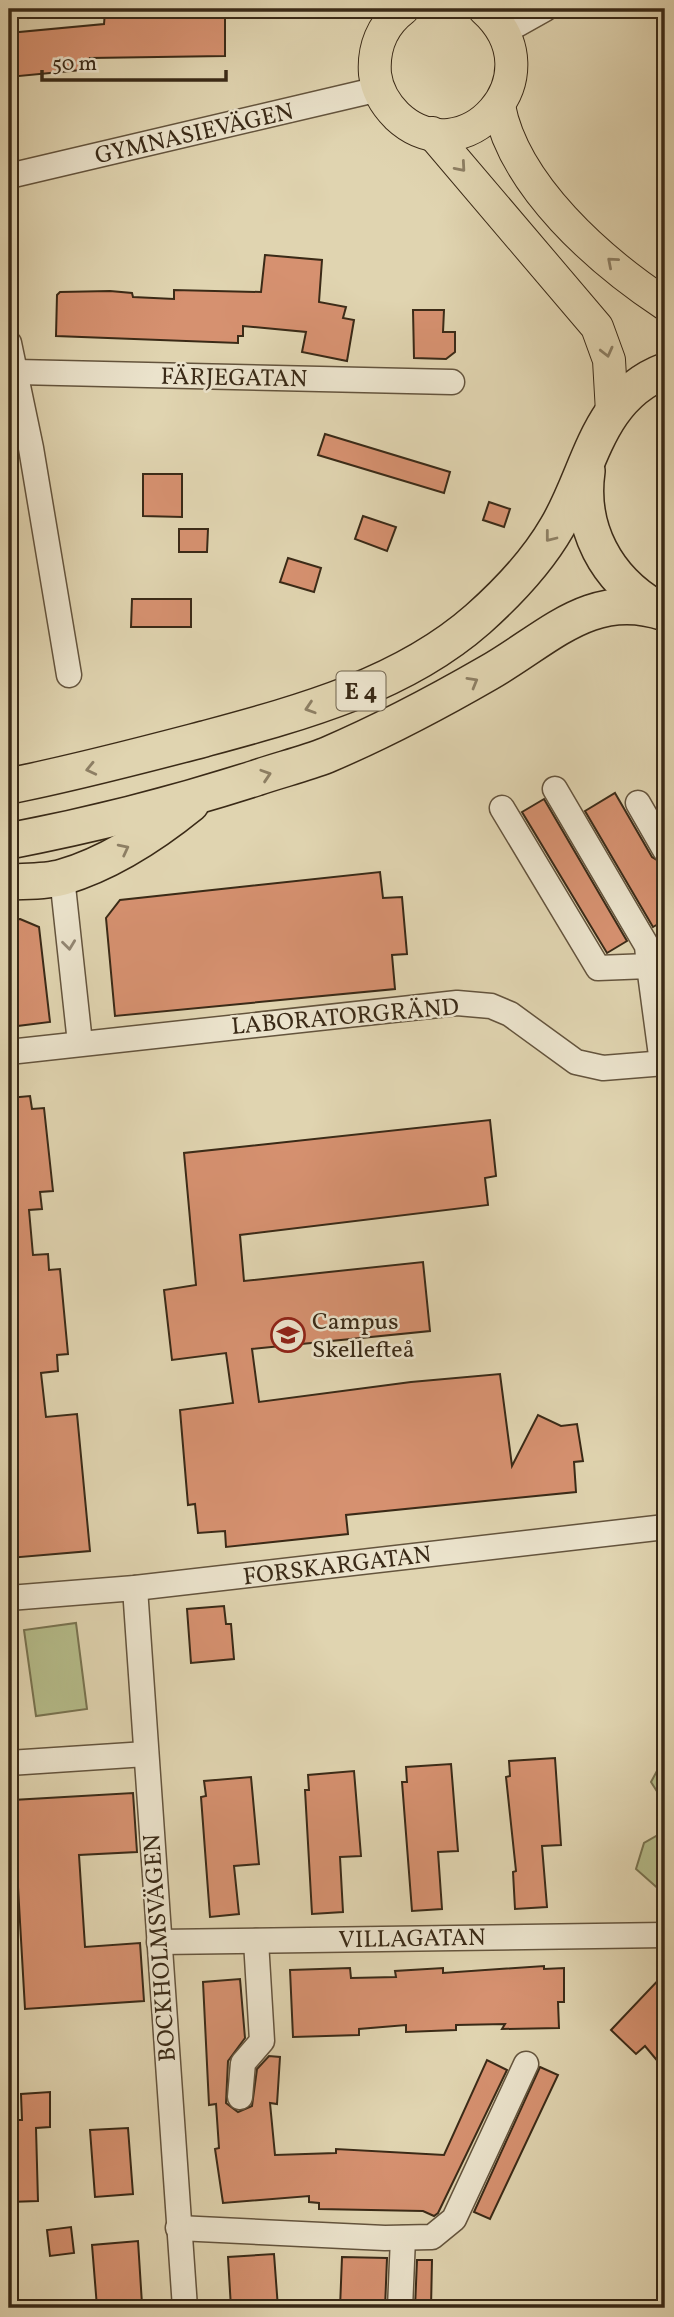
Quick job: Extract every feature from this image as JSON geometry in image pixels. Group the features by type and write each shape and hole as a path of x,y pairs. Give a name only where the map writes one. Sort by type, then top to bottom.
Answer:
{"highway":[{"path":"665,371 644,382 606,422 588,464 584,486 591,532 600,554 618,579 642,600 665,612"},
{"name":"E 4","path":"9,786 92,769 258,724 364,690 439,649 479,619 519,576 557,528 606,422"},
{"name":"E 4","path":"9,841 80,827 201,796 325,755 423,710 525,652 575,618 600,607 634,604 665,612"},
{"path":"9,882 62,877 156,832 201,796"}],"main road":[{"path":"378,9 375,53 379,89 400,118 432,133 597,327 609,360 606,422"},
{"path":"375,53 382,32 403,9"},
{"path":"432,133 464,131 483,121 499,106 510,84 512,65 492,16"},
{"path":"499,106 506,137 531,180 576,231 665,304"}],"street":[{"path":"492,16 545,9"},
{"name":"GYMNASIEVÄGEN","path":"9,176 379,89"},
{"path":"9,343 17,372 69,674"},
{"name":"FÄRJEGATAN","path":"17,372 452,382"},
{"path":"555,789 657,966 664,1063"},
{"path":"638,803 665,850"},
{"path":"502,808 598,968 657,966"},
{"path":"62,877 80,1043"},
{"name":"LABORATORGRÄND","path":"9,1052 457,1003 491,1006 510,1014 576,1062 603,1068 664,1063"},
{"name":"FORSKARGATAN","path":"9,1598 135,1588 665,1527"},
{"name":"BOCKHOLMSVÄGEN","path":"135,1588 178,2228 186,2308"},
{"path":"9,1763 146,1754"},
{"name":"VILLAGATAN","path":"159,1942 665,1935"},
{"path":"240,2097 243,2063 262,2040 256,1941"},
{"path":"178,2228 432,2237 454,2219 526,2064"},
{"path":"400,2308 403,2238"}],"green space":[{"path":"76,1623 87,1709 36,1716 24,1630"},
{"path":"665,1756 665,1804 651,1782"},
{"path":"665,1831 665,1892 662,1892 636,1869 644,1843"}],"building":[{"path":"225,10 225,56 90,58 91,69 9,77 9,33 104,24 105,12"},
{"path":"265,255 322,260 319,302 346,307 343,318 354,320 347,361 302,352 306,332 243,326 243,336 238,336 238,343 56,336 57,295 60,292 110,291 132,293 133,297 174,299 174,290 261,292"},
{"path":"413,310 444,310 443,332 455,332 455,352 446,359 414,358"},
{"path":"325,434 450,472 444,493 318,455"},
{"path":"143,474 182,474 182,517 143,516"},
{"path":"489,502 510,509 504,527 483,520"},
{"path":"363,516 396,527 387,551 355,539"},
{"path":"179,529 208,529 207,552 179,552"},
{"path":"288,558 321,568 314,592 280,582"},
{"path":"132,599 191,599 191,627 131,627"},
{"path":"615,793 652,857 665,865 665,920 653,927 585,811"},
{"path":"544,799 627,941 607,953 522,812"},
{"path":"380,872 383,898 402,897 407,954 392,955 395,989 115,1016 106,918 120,900"},
{"path":"20,919 39,927 50,1022 9,1027 9,920"},
{"path":"30,1096 32,1109 44,1108 53,1191 40,1192 42,1209 29,1210 33,1255 48,1254 49,1270 60,1269 68,1354 57,1355 58,1371 41,1373 46,1417 77,1414 90,1551 9,1558 9,1098"},
{"path":"490,1120 496,1176 485,1178 488,1205 240,1235 244,1281 423,1262 430,1331 252,1349 259,1402 411,1382 500,1374 512,1466 538,1415 561,1426 577,1424 583,1461 574,1462 576,1492 346,1515 348,1534 226,1547 225,1531 198,1533 195,1504 188,1505 180,1410 233,1403 226,1353 172,1360 164,1290 196,1285 184,1153"},
{"path":"224,1606 226,1624 231,1624 234,1659 191,1663 187,1609"},
{"path":"555,1758 561,1845 542,1846 547,1907 515,1909 513,1872 516,1871 506,1777 510,1776 509,1761"},
{"path":"451,1764 458,1851 438,1852 442,1909 412,1911 402,1782 407,1782 406,1767"},
{"path":"354,1771 361,1856 340,1857 343,1912 312,1914 305,1790 309,1790 308,1775"},
{"path":"251,1777 259,1864 234,1866 239,1914 210,1917 201,1797 206,1796 204,1781"},
{"path":"133,1793 137,1852 79,1855 85,1947 140,1943 144,2001 25,2009 13,1800"},
{"path":"544,1966 544,1969 564,1968 564,2002 558,2002 559,2028 502,2029 505,2024 456,2025 456,2030 406,2032 406,2025 359,2029 359,2035 293,2037 290,1970 350,1968 351,1978 396,1977 395,1971 443,1968 443,1973"},
{"path":"665,1973 665,2070 645,2046 636,2054 611,2030"},
{"path":"240,1979 245,2038 228,2061 226,2103 238,2112 252,2106 257,2069 269,2056 280,2057 277,2104 270,2103 275,2155 336,2153 336,2149 444,2155 487,2060 507,2070 438,2213 434,2216 423,2211 319,2209 319,2203 309,2202 309,2196 223,2203 215,2149 219,2148 216,2104 209,2105 203,1982"},
{"path":"540,2067 558,2075 490,2219 474,2212"},
{"path":"50,2092 50,2127 36,2128 38,2201 9,2202 9,2127 12,2127 12,2120 22,2120 21,2094"},
{"path":"128,2128 133,2194 95,2197 90,2130"},
{"path":"71,2227 74,2253 50,2256 47,2230"},
{"path":"138,2241 142,2304 97,2307 92,2245"},
{"path":"274,2254 278,2308 231,2308 228,2257"},
{"path":"342,2257 387,2258 385,2308 340,2308"},
{"path":"417,2260 432,2260 431,2308 415,2308"}],"place":[{"name":"Campus Skellefteå","path":"288,1335"}]}
